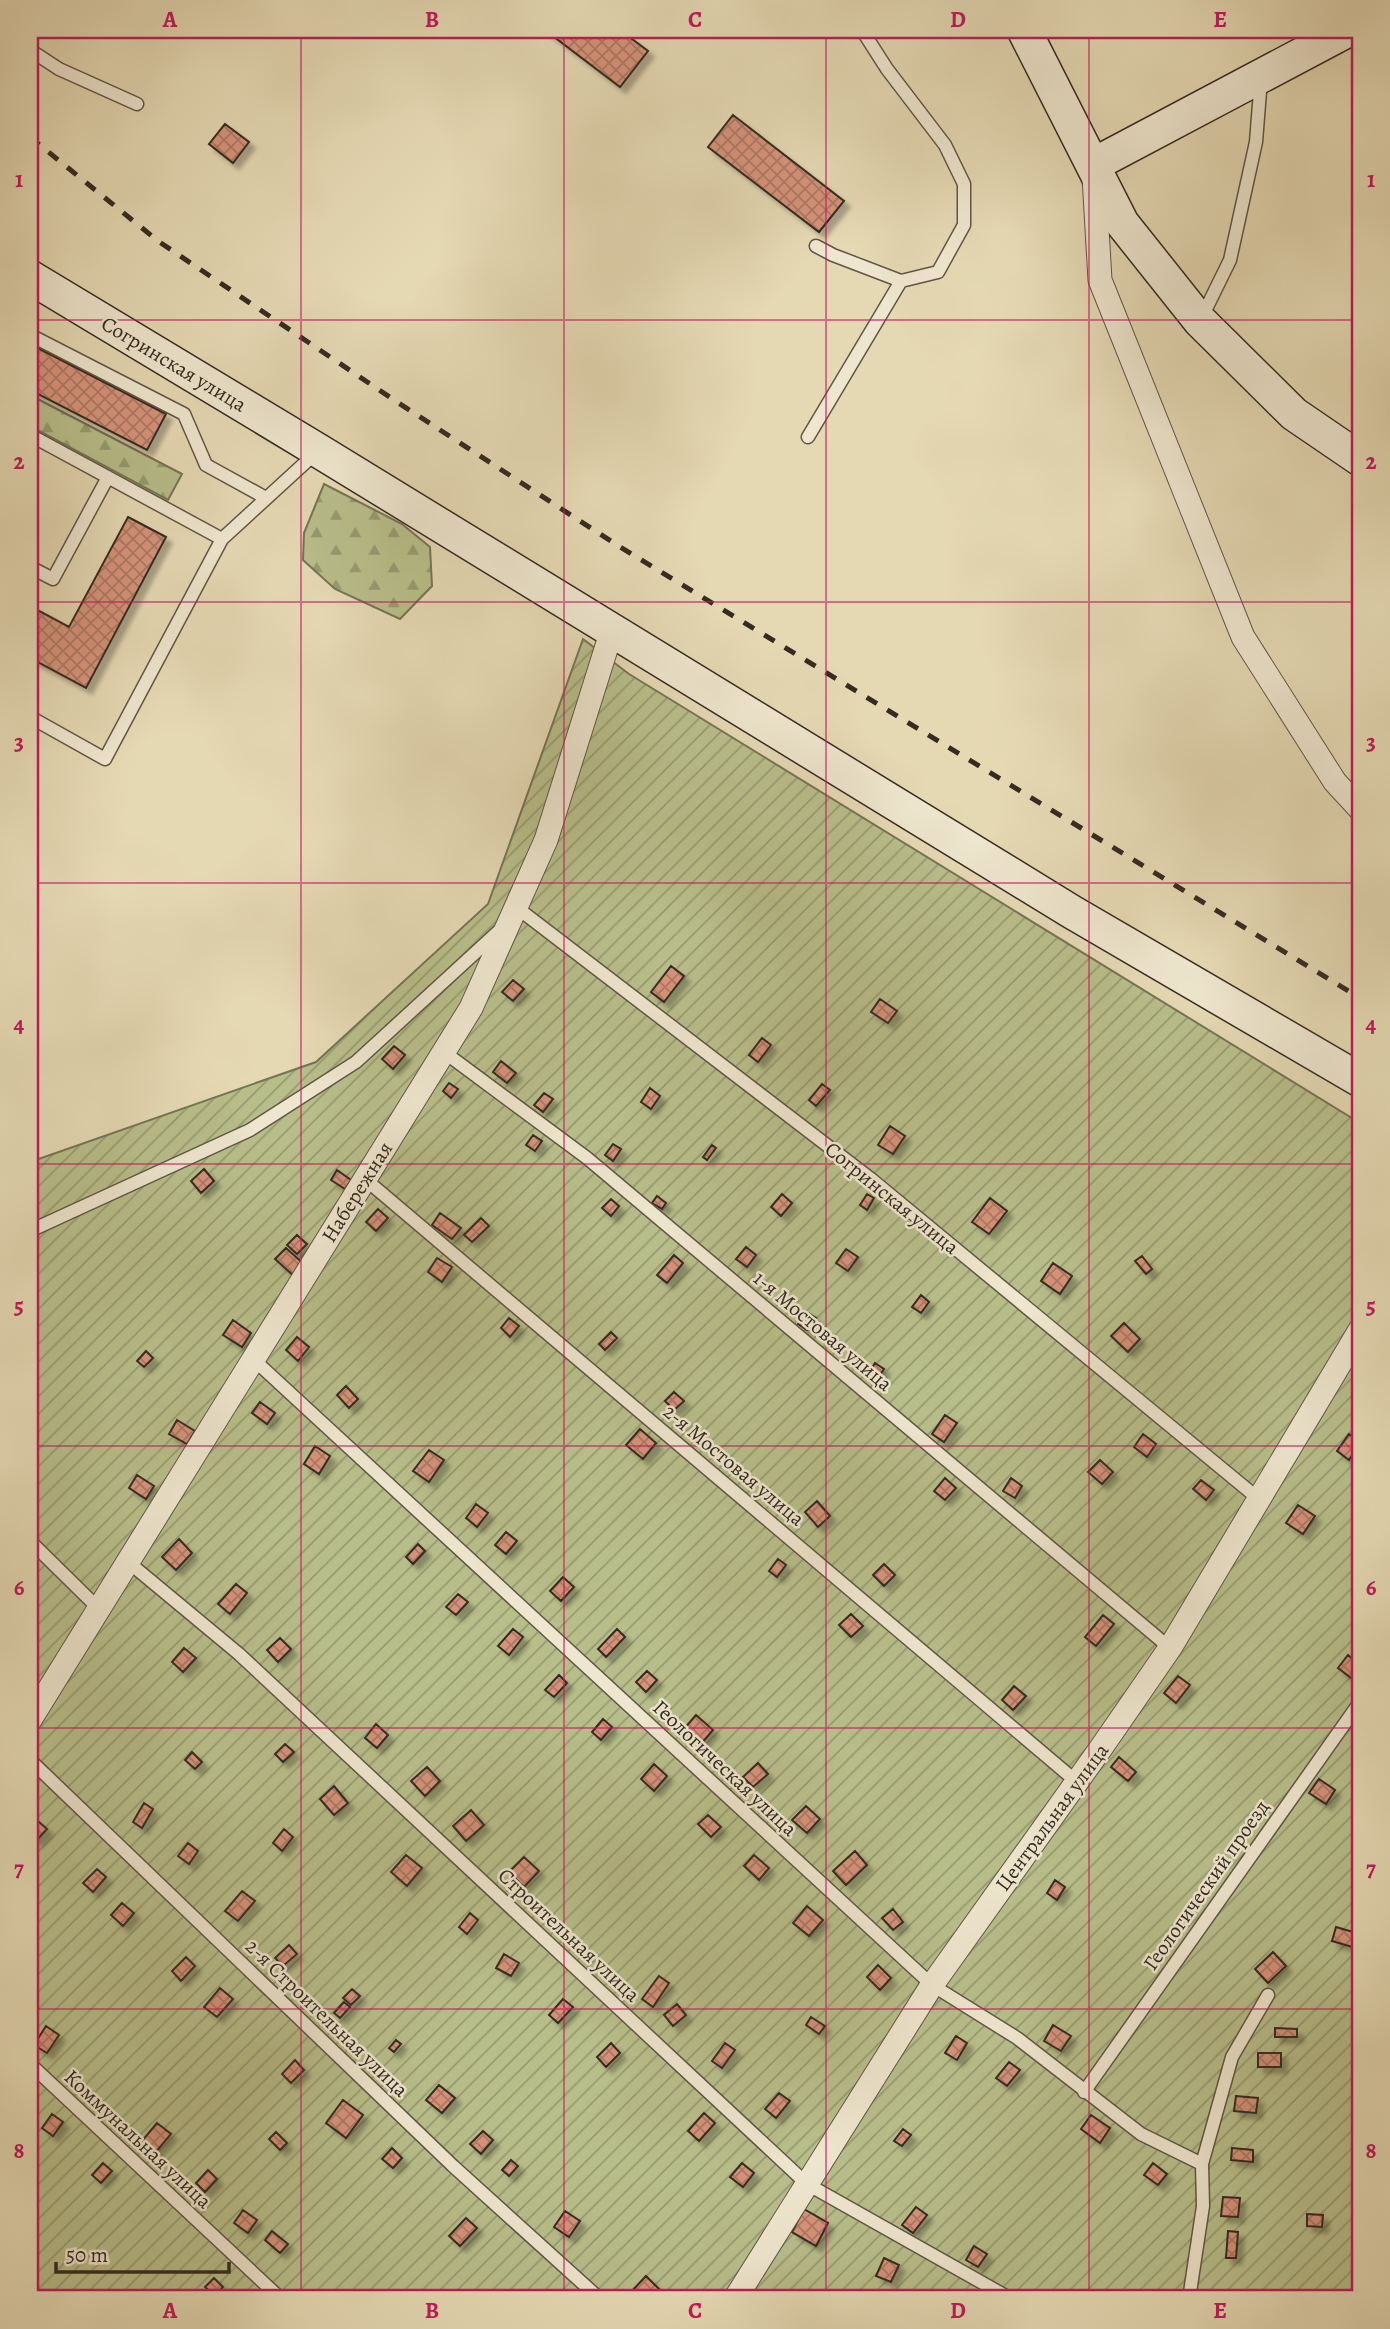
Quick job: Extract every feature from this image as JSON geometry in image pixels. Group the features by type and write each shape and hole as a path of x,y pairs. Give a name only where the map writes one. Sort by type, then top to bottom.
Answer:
{"street":[{"path":"1024,30 1122,223 1200,321 1294,414 1360,459"},
{"path":"1093,166 1348,30"},
{"path":"1093,166 1100,280 1243,637 1335,782 1360,809"},
{"name":"Согринская улица","path":"30,277 1072,912 1360,1080"},
{"name":"Набережная","path":"30,1720 471,1008 546,840 611,630"},
{"name":"Центральная улица","path":"735,2299 932,1984 1170,1648 1360,1330"}],"lane":[{"path":"816,246 901,281 938,272 964,225 964,184 945,145 887,69 862,30"},
{"path":"30,50 59,69 137,104"},
{"path":"1200,321 1230,260 1256,142 1261,76"},
{"path":"808,437 901,281"},
{"path":"30,335 184,414 206,465 267,498"},
{"path":"30,435 222,539"},
{"path":"30,717 105,759 222,539 319,451"},
{"path":"30,566 53,579 108,477"},
{"path":"34,1228 250,1130 356,1062 513,914"},
{"name":"Согринская улица","path":"513,914 871,1179 1260,1500"},
{"name":"1-я Мостовая улица","path":"444,1052 587,1158 1170,1648"},
{"name":"2-я Мостовая улица","path":"365,1179 1077,1782"},
{"name":"Геологическая улица","path":"253,1359 932,1984 1017,2038 1141,2134 1202,2164"},
{"path":"30,1541 98,1608"},
{"name":"Строительная улица","path":"127,1561 239,1654 807,2184 1011,2299"},
{"name":"Геологический проезд","path":"1084,2092 1360,1702"},
{"name":"2-я Строительная улица","path":"30,1760 453,2166 600,2299"},
{"path":"1189,2299 1203,2206 1202,2164 1232,2057 1268,1995"},
{"name":"Коммунальная улица","path":"30,2064 281,2299"}],"green space":[{"path":"30,395 182,474 168,500 30,426"},
{"path":"324,484 402,524 430,547 432,586 400,619 335,589 303,560 304,533"},
{"path":"583,639 629,674 1360,1123 1360,2299 30,2299 30,1162 316,1062 488,904"}],"building":[{"path":"545,30 620,30 648,51 620,87"},
{"path":"733,115 844,201 819,232 708,147"},
{"path":"225,124 249,142 233,163 209,144"},
{"path":"30,344 166,414 147,450 30,390"},
{"path":"128,517 166,537 86,688 30,658 30,606 69,627"},
{"path":"671,966 684,976 664,1002 651,992"},
{"path":"513,980 524,989 513,1001 502,992"},
{"path":"880,999 897,1011 888,1023 871,1012"},
{"path":"762,1038 771,1045 758,1062 749,1055"},
{"path":"394,1046 405,1055 393,1069 382,1059"},
{"path":"501,1061 516,1073 507,1083 493,1072"},
{"path":"449,1083 458,1089 451,1098 443,1091"},
{"path":"822,1084 830,1090 816,1106 809,1100"},
{"path":"650,1088 660,1096 651,1109 641,1102"},
{"path":"544,1093 553,1099 543,1112 534,1105"},
{"path":"890,1126 905,1136 893,1154 878,1145"},
{"path":"533,1135 542,1141 535,1151 526,1145"},
{"path":"613,1144 621,1149 613,1161 605,1155"},
{"path":"712,1145 716,1148 707,1160 703,1157"},
{"path":"204,1169 214,1181 201,1193 191,1181"},
{"path":"337,1170 351,1180 345,1189 331,1180"},
{"path":"782,1194 792,1203 781,1216 771,1207"},
{"path":"867,1194 874,1198 867,1210 860,1205"},
{"path":"657,1196 666,1203 662,1209 652,1203"},
{"path":"990,1198 1007,1211 989,1234 972,1222"},
{"path":"611,1199 619,1206 611,1216 602,1208"},
{"path":"378,1209 388,1218 376,1231 366,1222"},
{"path":"440,1213 461,1228 452,1239 432,1225"},
{"path":"481,1218 489,1226 472,1242 464,1235"},
{"path":"297,1235 307,1244 297,1254 287,1245"},
{"path":"746,1247 756,1255 747,1267 736,1259"},
{"path":"286,1248 306,1266 296,1278 275,1259"},
{"path":"846,1249 858,1257 848,1271 836,1263"},
{"path":"674,1255 683,1263 667,1283 657,1275"},
{"path":"1142,1256 1152,1269 1146,1274 1135,1261"},
{"path":"437,1258 452,1267 442,1282 428,1272"},
{"path":"1053,1263 1072,1276 1060,1294 1041,1281"},
{"path":"921,1295 929,1302 921,1313 912,1307"},
{"path":"807,1312 816,1318 807,1330 798,1324"},
{"path":"509,1318 519,1326 510,1337 501,1328"},
{"path":"233,1320 251,1333 242,1347 223,1335"},
{"path":"1124,1323 1140,1339 1128,1352 1111,1336"},
{"path":"611,1332 617,1338 605,1350 599,1344"},
{"path":"297,1337 309,1347 298,1361 286,1350"},
{"path":"146,1351 153,1358 144,1367 137,1361"},
{"path":"875,1363 884,1369 876,1381 867,1376"},
{"path":"346,1386 358,1399 349,1408 337,1395"},
{"path":"674,1392 684,1401 674,1410 665,1401"},
{"path":"260,1402 275,1413 267,1424 252,1413"},
{"path":"945,1415 957,1423 944,1442 932,1434"},
{"path":"177,1420 195,1431 187,1444 169,1434"},
{"path":"640,1429 656,1443 643,1459 626,1445"},
{"path":"1143,1434 1156,1444 1147,1457 1134,1447"},
{"path":"1349,1434 1360,1442 1349,1460 1337,1451"},
{"path":"315,1446 330,1456 319,1474 304,1464"},
{"path":"429,1450 444,1460 429,1482 413,1471"},
{"path":"1100,1460 1113,1472 1102,1484 1088,1472"},
{"path":"137,1475 154,1486 146,1499 129,1488"},
{"path":"945,1478 956,1488 945,1500 934,1491"},
{"path":"1011,1478 1022,1486 1015,1498 1003,1491"},
{"path":"1201,1480 1214,1490 1206,1500 1193,1489"},
{"path":"817,1501 830,1516 818,1527 805,1512"},
{"path":"476,1504 488,1513 477,1527 466,1518"},
{"path":"1298,1505 1315,1516 1303,1534 1286,1523"},
{"path":"506,1532 517,1541 506,1554 495,1545"},
{"path":"179,1539 192,1553 176,1570 162,1557"},
{"path":"418,1544 425,1551 413,1564 406,1557"},
{"path":"778,1559 786,1565 777,1577 769,1571"},
{"path":"884,1564 895,1575 884,1586 873,1575"},
{"path":"563,1577 574,1587 561,1601 550,1591"},
{"path":"236,1584 247,1593 230,1614 218,1604"},
{"path":"458,1594 468,1602 456,1615 446,1607"},
{"path":"851,1614 863,1626 851,1637 839,1625"},
{"path":"1103,1615 1114,1624 1096,1646 1085,1637"},
{"path":"513,1629 523,1637 509,1655 498,1646"},
{"path":"617,1629 625,1637 606,1657 598,1649"},
{"path":"280,1638 291,1649 278,1662 267,1650"},
{"path":"184,1648 196,1658 183,1672 172,1662"},
{"path":"1348,1655 1360,1665 1360,1674 1355,1681 1338,1668"},
{"path":"647,1671 657,1680 646,1692 636,1682"},
{"path":"559,1675 567,1683 554,1697 545,1690"},
{"path":"1178,1676 1190,1685 1176,1703 1164,1693"},
{"path":"1014,1686 1026,1696 1013,1710 1002,1700"},
{"path":"696,1715 713,1730 701,1744 684,1729"},
{"path":"603,1719 612,1727 601,1740 592,1732"},
{"path":"376,1724 388,1735 377,1748 365,1738"},
{"path":"285,1744 294,1752 283,1762 275,1754"},
{"path":"192,1752 202,1762 195,1769 185,1760"},
{"path":"1119,1757 1136,1772 1128,1781 1111,1767"},
{"path":"758,1763 768,1774 753,1787 743,1777"},
{"path":"654,1764 667,1776 654,1791 641,1779"},
{"path":"427,1767 440,1781 425,1796 411,1781"},
{"path":"1319,1779 1335,1790 1326,1804 1309,1793"},
{"path":"334,1786 348,1803 334,1815 320,1799"},
{"path":"144,1803 153,1809 142,1828 133,1822"},
{"path":"806,1806 820,1819 807,1833 792,1820"},
{"path":"471,1810 484,1825 466,1841 453,1826"},
{"path":"708,1815 721,1827 711,1837 698,1824"},
{"path":"38,1821 47,1829 36,1841 30,1835 30,1830"},
{"path":"284,1829 293,1837 282,1851 273,1843"},
{"path":"188,1843 198,1851 189,1864 178,1856"},
{"path":"855,1851 867,1865 846,1885 833,1871"},
{"path":"406,1855 422,1868 407,1886 391,1872"},
{"path":"754,1855 769,1868 759,1880 744,1866"},
{"path":"524,1857 539,1871 524,1887 509,1872"},
{"path":"97,1869 106,1877 93,1892 83,1883"},
{"path":"1055,1880 1065,1887 1057,1900 1047,1893"},
{"path":"242,1891 255,1901 238,1921 225,1911"},
{"path":"122,1903 134,1913 123,1926 111,1915"},
{"path":"807,1906 823,1920 809,1936 793,1923"},
{"path":"893,1909 903,1922 893,1930 882,1918"},
{"path":"470,1913 478,1920 467,1934 459,1927"},
{"path":"1336,1927 1360,1934 1359,1949 1332,1941"},
{"path":"289,1945 297,1954 283,1966 275,1958"},
{"path":"1273,1952 1286,1966 1268,1983 1255,1969"},
{"path":"504,1954 519,1963 511,1976 496,1968"},
{"path":"186,1957 195,1966 181,1981 172,1971"},
{"path":"878,1965 891,1978 880,1990 867,1977"},
{"path":"659,1976 669,1983 653,2007 642,1999"},
{"path":"220,1988 233,1999 217,2017 204,2007"},
{"path":"352,1989 360,1996 351,2005 343,1998"},
{"path":"563,1999 573,2007 558,2023 549,2015"},
{"path":"344,2002 350,2007 340,2018 334,2013"},
{"path":"677,2004 686,2015 673,2026 664,2015"},
{"path":"811,2017 825,2026 819,2034 806,2025"},
{"path":"1053,2025 1071,2036 1061,2051 1044,2041"},
{"path":"46,2026 59,2035 47,2053 34,2045"},
{"path":"1275,2028 1297,2029 1297,2037 1275,2037"},
{"path":"956,2036 967,2043 957,2060 945,2053"},
{"path":"396,2040 401,2044 394,2052 389,2048"},
{"path":"611,2043 620,2053 606,2067 597,2057"},
{"path":"725,2043 735,2050 722,2068 712,2061"},
{"path":"1258,2053 1281,2053 1281,2067 1258,2067"},
{"path":"295,2060 304,2070 291,2083 282,2074"},
{"path":"1009,2062 1020,2070 1007,2086 996,2078"},
{"path":"439,2085 455,2098 442,2113 426,2100"},
{"path":"779,2093 790,2101 776,2118 765,2109"},
{"path":"1236,2096 1258,2098 1256,2113 1234,2111"},
{"path":"343,2100 363,2115 346,2138 326,2123"},
{"path":"704,2113 715,2123 699,2141 688,2131"},
{"path":"52,2114 63,2122 53,2136 42,2128"},
{"path":"1091,2115 1110,2128 1100,2143 1081,2129"},
{"path":"157,2123 171,2134 155,2153 141,2142"},
{"path":"903,2129 911,2135 902,2146 894,2141"},
{"path":"483,2131 493,2140 481,2154 470,2144"},
{"path":"276,2132 287,2143 280,2150 269,2139"},
{"path":"392,2148 402,2158 393,2168 382,2159"},
{"path":"1232,2148 1253,2150 1253,2162 1231,2160"},
{"path":"511,2160 518,2166 509,2176 502,2170"},
{"path":"103,2163 112,2171 101,2183 92,2175"},
{"path":"742,2163 754,2173 743,2187 730,2177"},
{"path":"1153,2163 1167,2174 1158,2185 1144,2175"},
{"path":"208,2170 217,2179 205,2192 196,2183"},
{"path":"1223,2197 1240,2198 1238,2217 1221,2216"},
{"path":"916,2207 927,2215 913,2233 902,2225"},
{"path":"804,2209 828,2223 816,2246 792,2232"},
{"path":"243,2210 257,2220 248,2233 234,2223"},
{"path":"565,2211 580,2221 569,2237 554,2227"},
{"path":"1307,2214 1323,2215 1322,2227 1307,2226"},
{"path":"466,2218 477,2228 460,2246 449,2236"},
{"path":"272,2231 288,2244 280,2253 265,2240"},
{"path":"1228,2231 1238,2232 1236,2258 1226,2258"},
{"path":"974,2246 987,2254 978,2267 966,2260"},
{"path":"884,2258 899,2265 891,2282 876,2276"},
{"path":"646,2276 660,2290 651,2299 637,2299 630,2293"},
{"path":"214,2278 223,2287 215,2296 205,2287"}],"railway":[{"path":"30,137 158,241 394,400 620,547 1360,998"}]}
